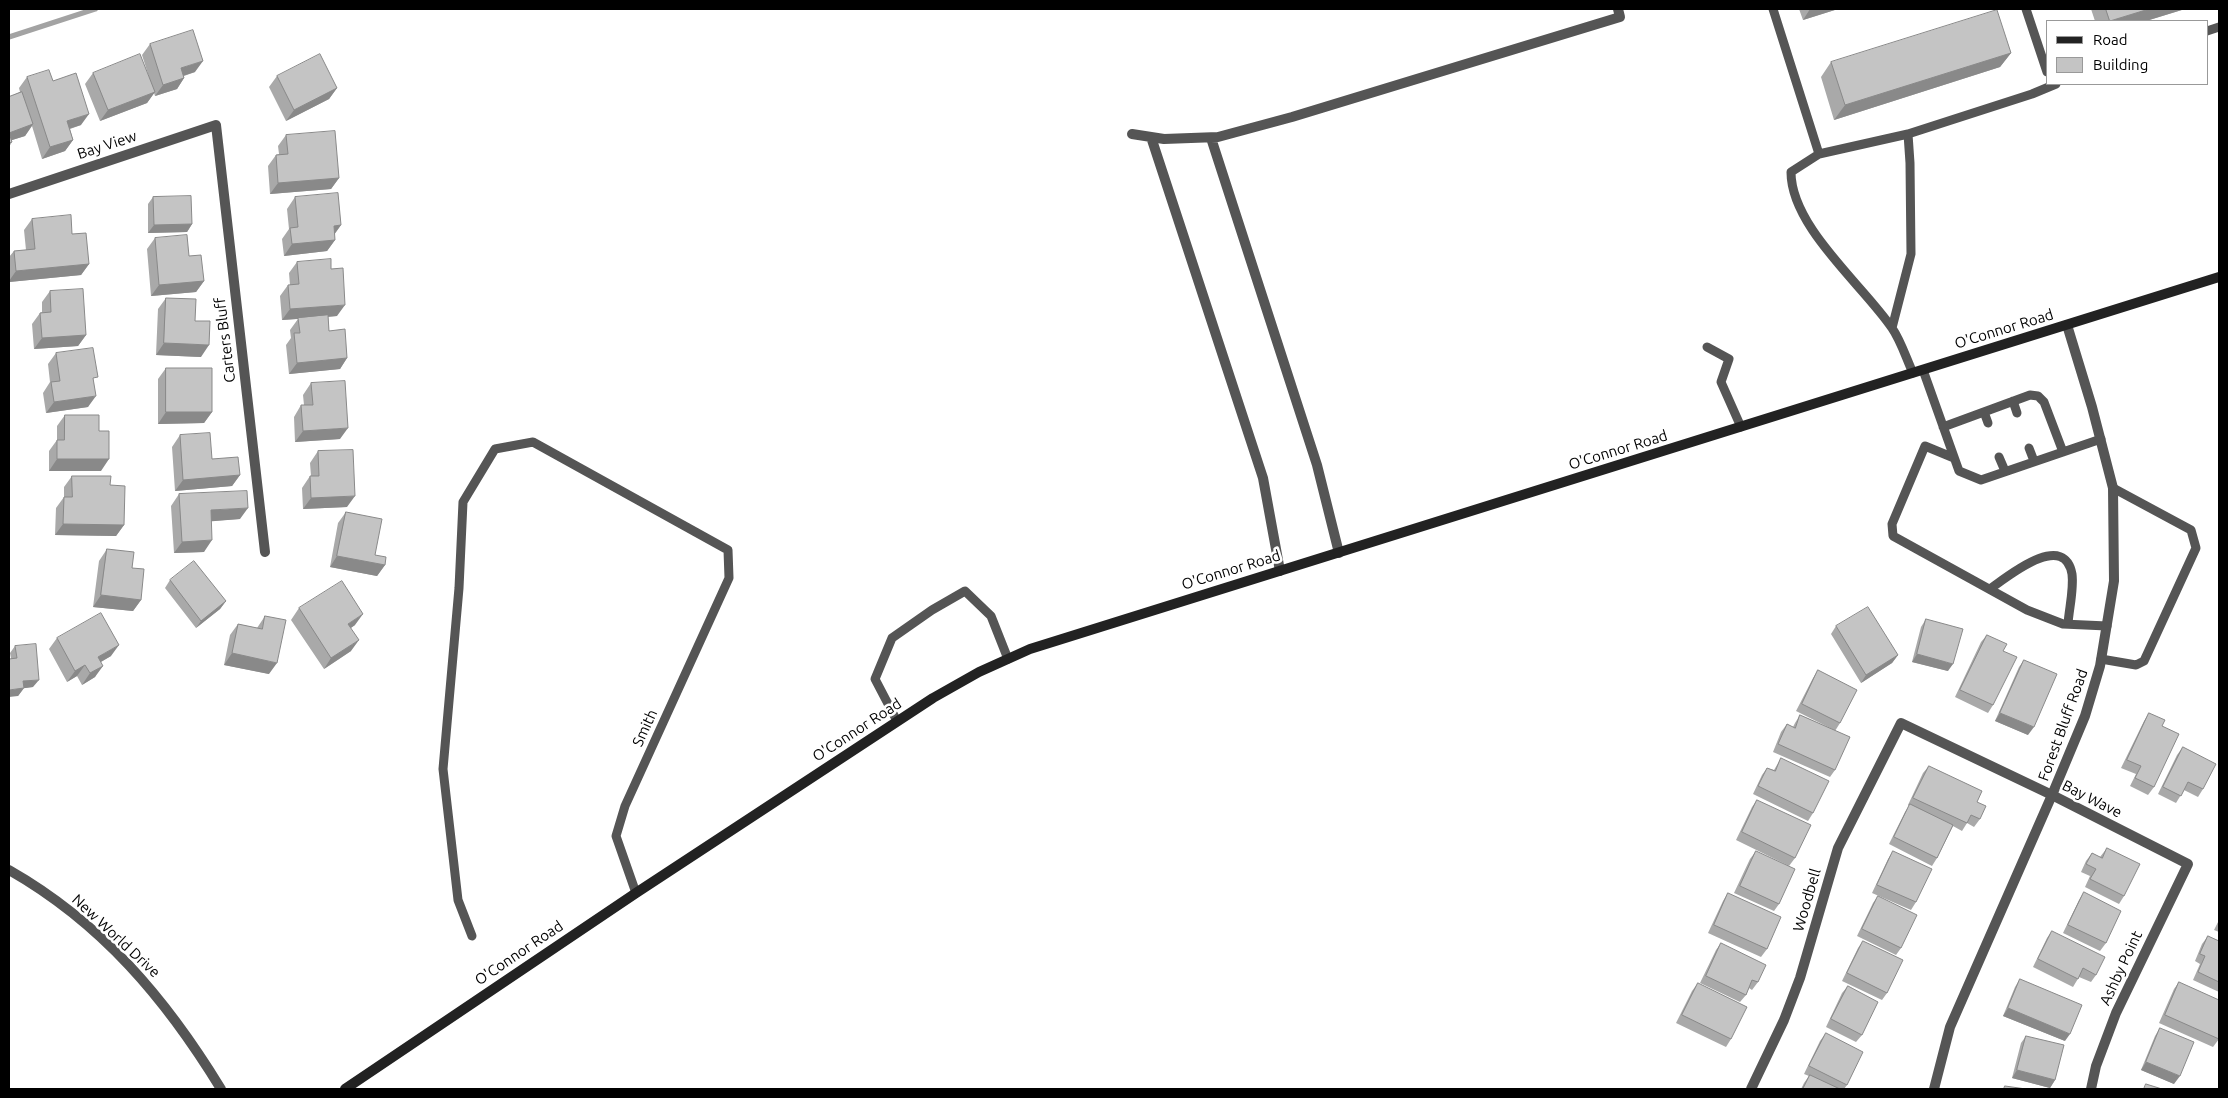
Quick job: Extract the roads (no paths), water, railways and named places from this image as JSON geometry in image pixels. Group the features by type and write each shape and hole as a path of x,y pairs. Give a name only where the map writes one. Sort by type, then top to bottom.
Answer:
{"main road":[{"name":"O'Connor Road","path":"345,1089 636,892 897,721 972,676 1008,659 1039,646 2219,277"}],"street":[{"path":"1132,134 1164,139 1211,138 1292,117 1620,17 1618,9"},
{"name":"Bay View","path":"9,194 216,125"},
{"name":"Carters Bluff","path":"216,125 265,552"},
{"path":"1151,137 1263,478 1280,571"},
{"path":"1211,138 1317,465 1340,552"},
{"name":"Forest Bluff Road","path":"1934,1089 1950,1027 2085,716 2101,659 2107,626 2114,581 2113,488 2101,439 2067,325"},
{"name":"Bay Wave","path":"1901,724 2052,795 2188,864"},
{"name":"Woodbell","path":"1751,1089 1784,1020 1800,978 1838,848 1901,724"},
{"name":"Ashby Point","path":"2091,1089 2096,1066 2116,1013 2188,864"},
{"name":"New World Drive","path":"9,870 80,919 120,956 156,994 192,1042 221,1089"}],"lane":[{"path":"1773,9 1819,154"},
{"path":"2026,9 2046,69"},
{"path":"2051,85 2032,94 1908,134 1819,154 1791,172 1791,184 1798,202 1832,257 1892,328 1918,371 1943,427 1959,471 1981,480 2101,439"},
{"path":"1892,328 1911,254 1908,134"},
{"path":"1708,347 1729,360 1721,382 1741,427"},
{"path":"1943,427 2030,395 2038,396 2044,402 2063,452"},
{"path":"2013,401 2017,414"},
{"path":"1984,412 1988,422"},
{"name":"Smith","path":"472,936 458,900 443,769 459,588 463,502 495,449 533,442 714,540 728,550 729,578 625,806 616,836 636,892"},
{"path":"1954,458 1925,446 1892,524 1893,536 2027,610 2068,624 2107,626"},
{"path":"2029,448 2034,461"},
{"path":"1999,457 2005,471"},
{"path":"2101,659 2136,665 2144,661 2196,548 2191,530 2113,488"},
{"path":"1990,589 2029,563 2046,555 2058,557 2067,562 2072,574 2068,624"},
{"path":"897,721 875,679 892,638 932,610 965,591 991,616 1008,659"}],"waterway":[{"path":"9,37 95,9"}]}
